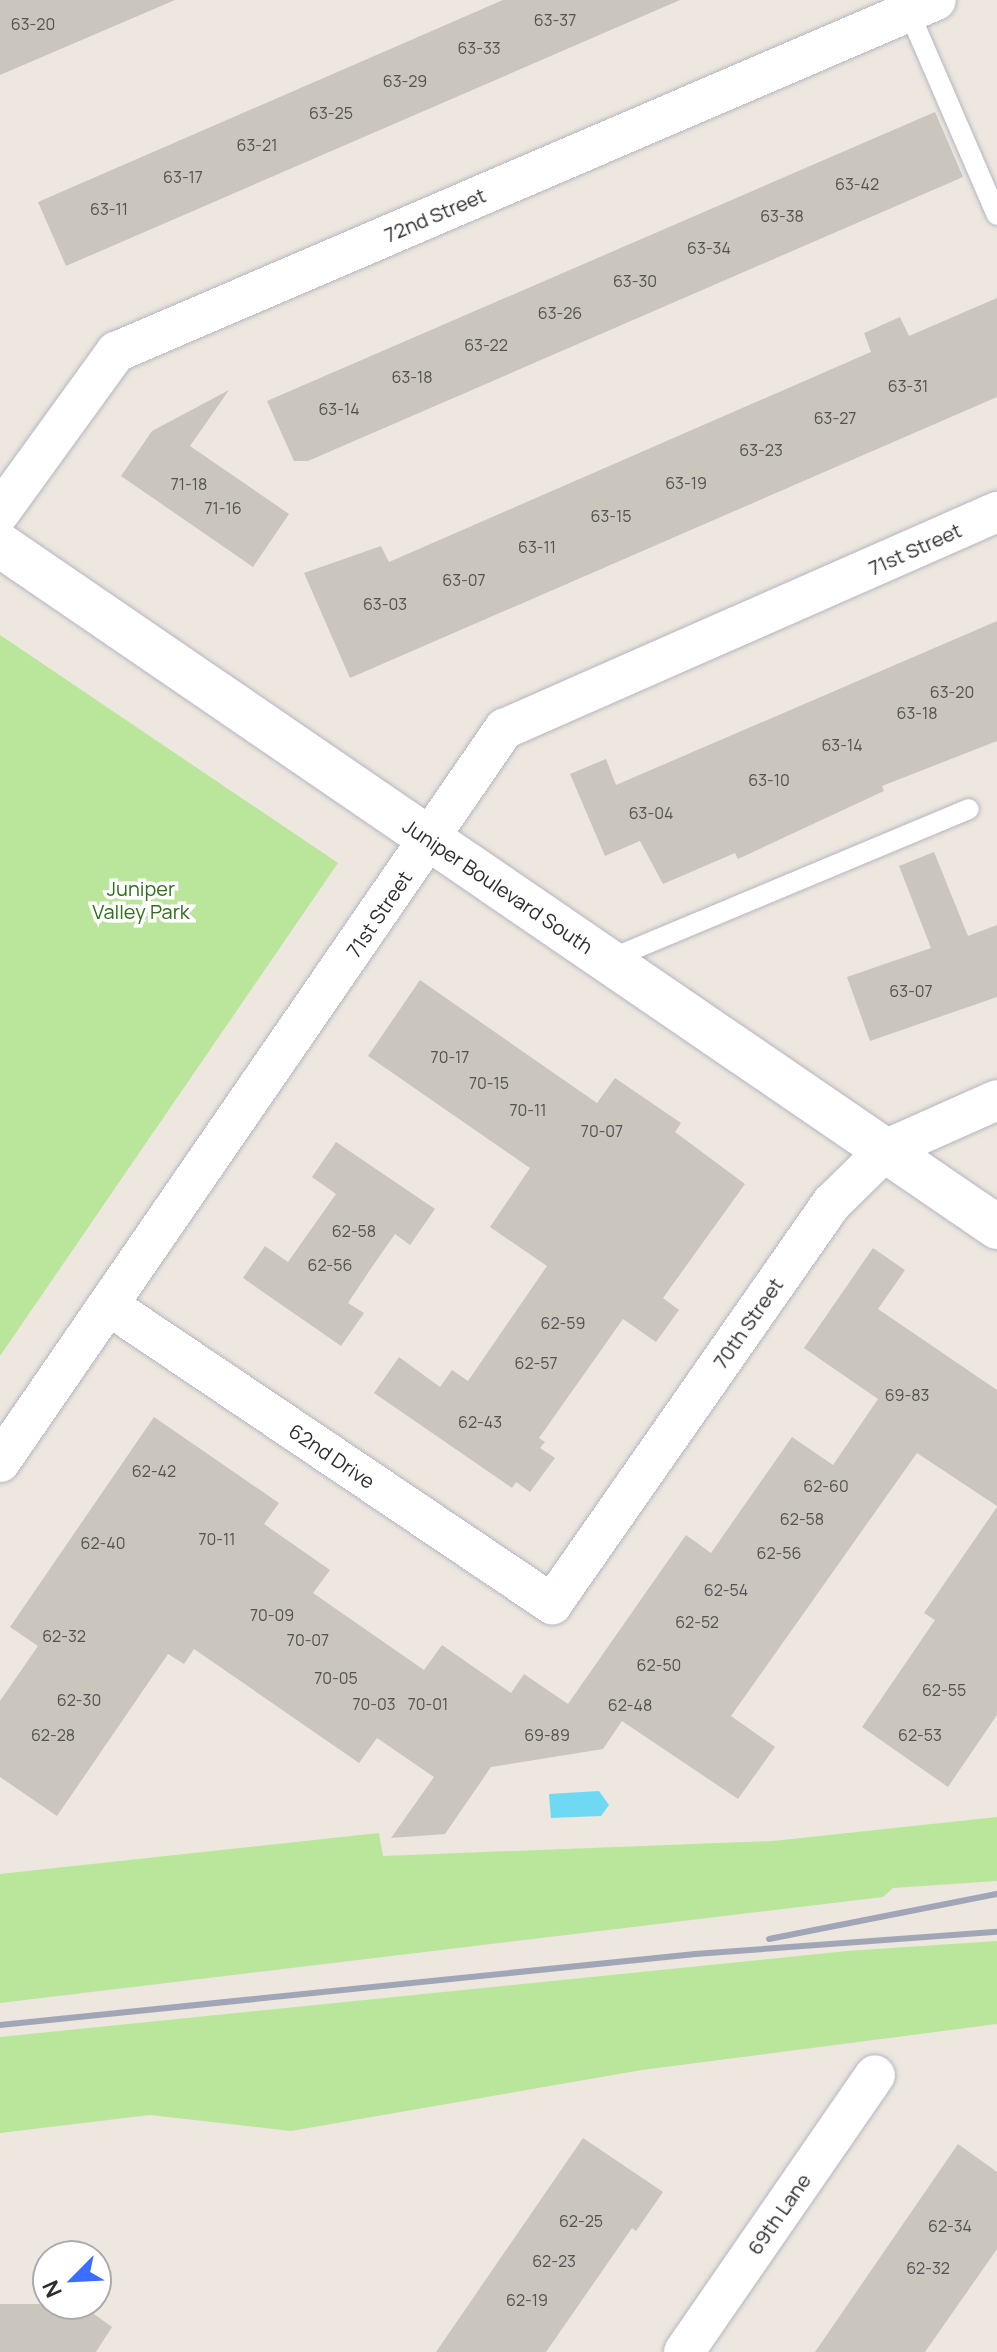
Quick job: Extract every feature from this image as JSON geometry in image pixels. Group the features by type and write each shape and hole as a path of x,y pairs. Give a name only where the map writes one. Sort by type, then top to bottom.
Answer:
{"street":[{"name":"72nd Street","path":"0,512 116,352 922,6"},
{"name":"71st Street","path":"0,1462 111,1307 504,729 997,512"},
{"name":"Juniper Boulevard South","path":"0,545 997,1227"},
{"name":"70th Street","path":"552,1604 832,1203 887,1149 997,1100"},
{"name":"62nd Drive","path":"111,1307 552,1604"},
{"name":"69th Lane","path":"684,2352 875,2075"}],"lane":[{"path":"922,6 997,215"},
{"path":"608,960 969,809"}],"green space":[{"name":"Juniper Valley Park","path":"0,635 338,863 0,1356"},
{"path":"997,1817 997,1881 893,1888 883,1897 0,2003 0,1874 379,1833 383,1856 773,1841"},
{"path":"997,1941 997,2024 642,2070 291,2131 150,2115 0,2133 0,2037 847,1951"}],"water":[{"path":"599,1791 609,1805 601,1816 551,1818 549,1794"}],"building":[{"path":"0,0 175,0 0,75"},
{"path":"503,0 680,0 66,266 38,202"},
{"path":"935,112 963,177 308,461 294,461 267,401"},
{"path":"997,298 997,397 350,678 304,573 381,546 389,562 871,352 864,333 900,317 909,336"},
{"path":"229,390 190,446 289,514 253,567 121,476 152,431"},
{"path":"997,621 997,741 882,786 884,791 738,859 735,853 663,884 640,841 605,856 570,774 606,759 616,785"},
{"path":"934,852 968,936 997,925 997,997 870,1041 847,977 931,948 899,866"},
{"path":"420,980 597,1103 615,1078 681,1123 675,1132 745,1184 663,1298 679,1310 656,1342 623,1319 539,1438 545,1442 540,1448 555,1458 530,1492 516,1482 512,1488 374,1393 399,1357 440,1387 452,1370 468,1381 547,1266 490,1227 530,1168 368,1056"},
{"path":"336,1142 435,1209 410,1245 395,1234 372,1267 348,1303 364,1313 341,1346 243,1278 265,1246 288,1262 336,1194 312,1177"},
{"path":"873,1248 905,1270 878,1309 997,1390 997,1506 917,1453 731,1716 775,1747 738,1799 622,1721 603,1749 491,1767 445,1834 391,1838 434,1777 377,1738 359,1763 194,1649 184,1664 168,1654 57,1816 0,1777 0,1701 38,1646 10,1627 154,1417 279,1503 264,1524 330,1570 313,1593 424,1670 442,1645 511,1693 524,1674 568,1704 686,1535 711,1553 792,1437 833,1465 878,1399 804,1348"},
{"path":"997,1507 997,1715 948,1787 862,1727 935,1620 924,1613"},
{"path":"583,2138 663,2192 636,2231 632,2228 546,2352 436,2352"},
{"path":"958,2144 997,2172 997,2249 925,2352 815,2352"},
{"path":"0,2304 32,2304 32,2320 102,2320 112,2327 96,2352 0,2352"}],"railway":[{"path":"769,1939 997,1894"},
{"path":"0,2025 695,1954 997,1932"}]}
